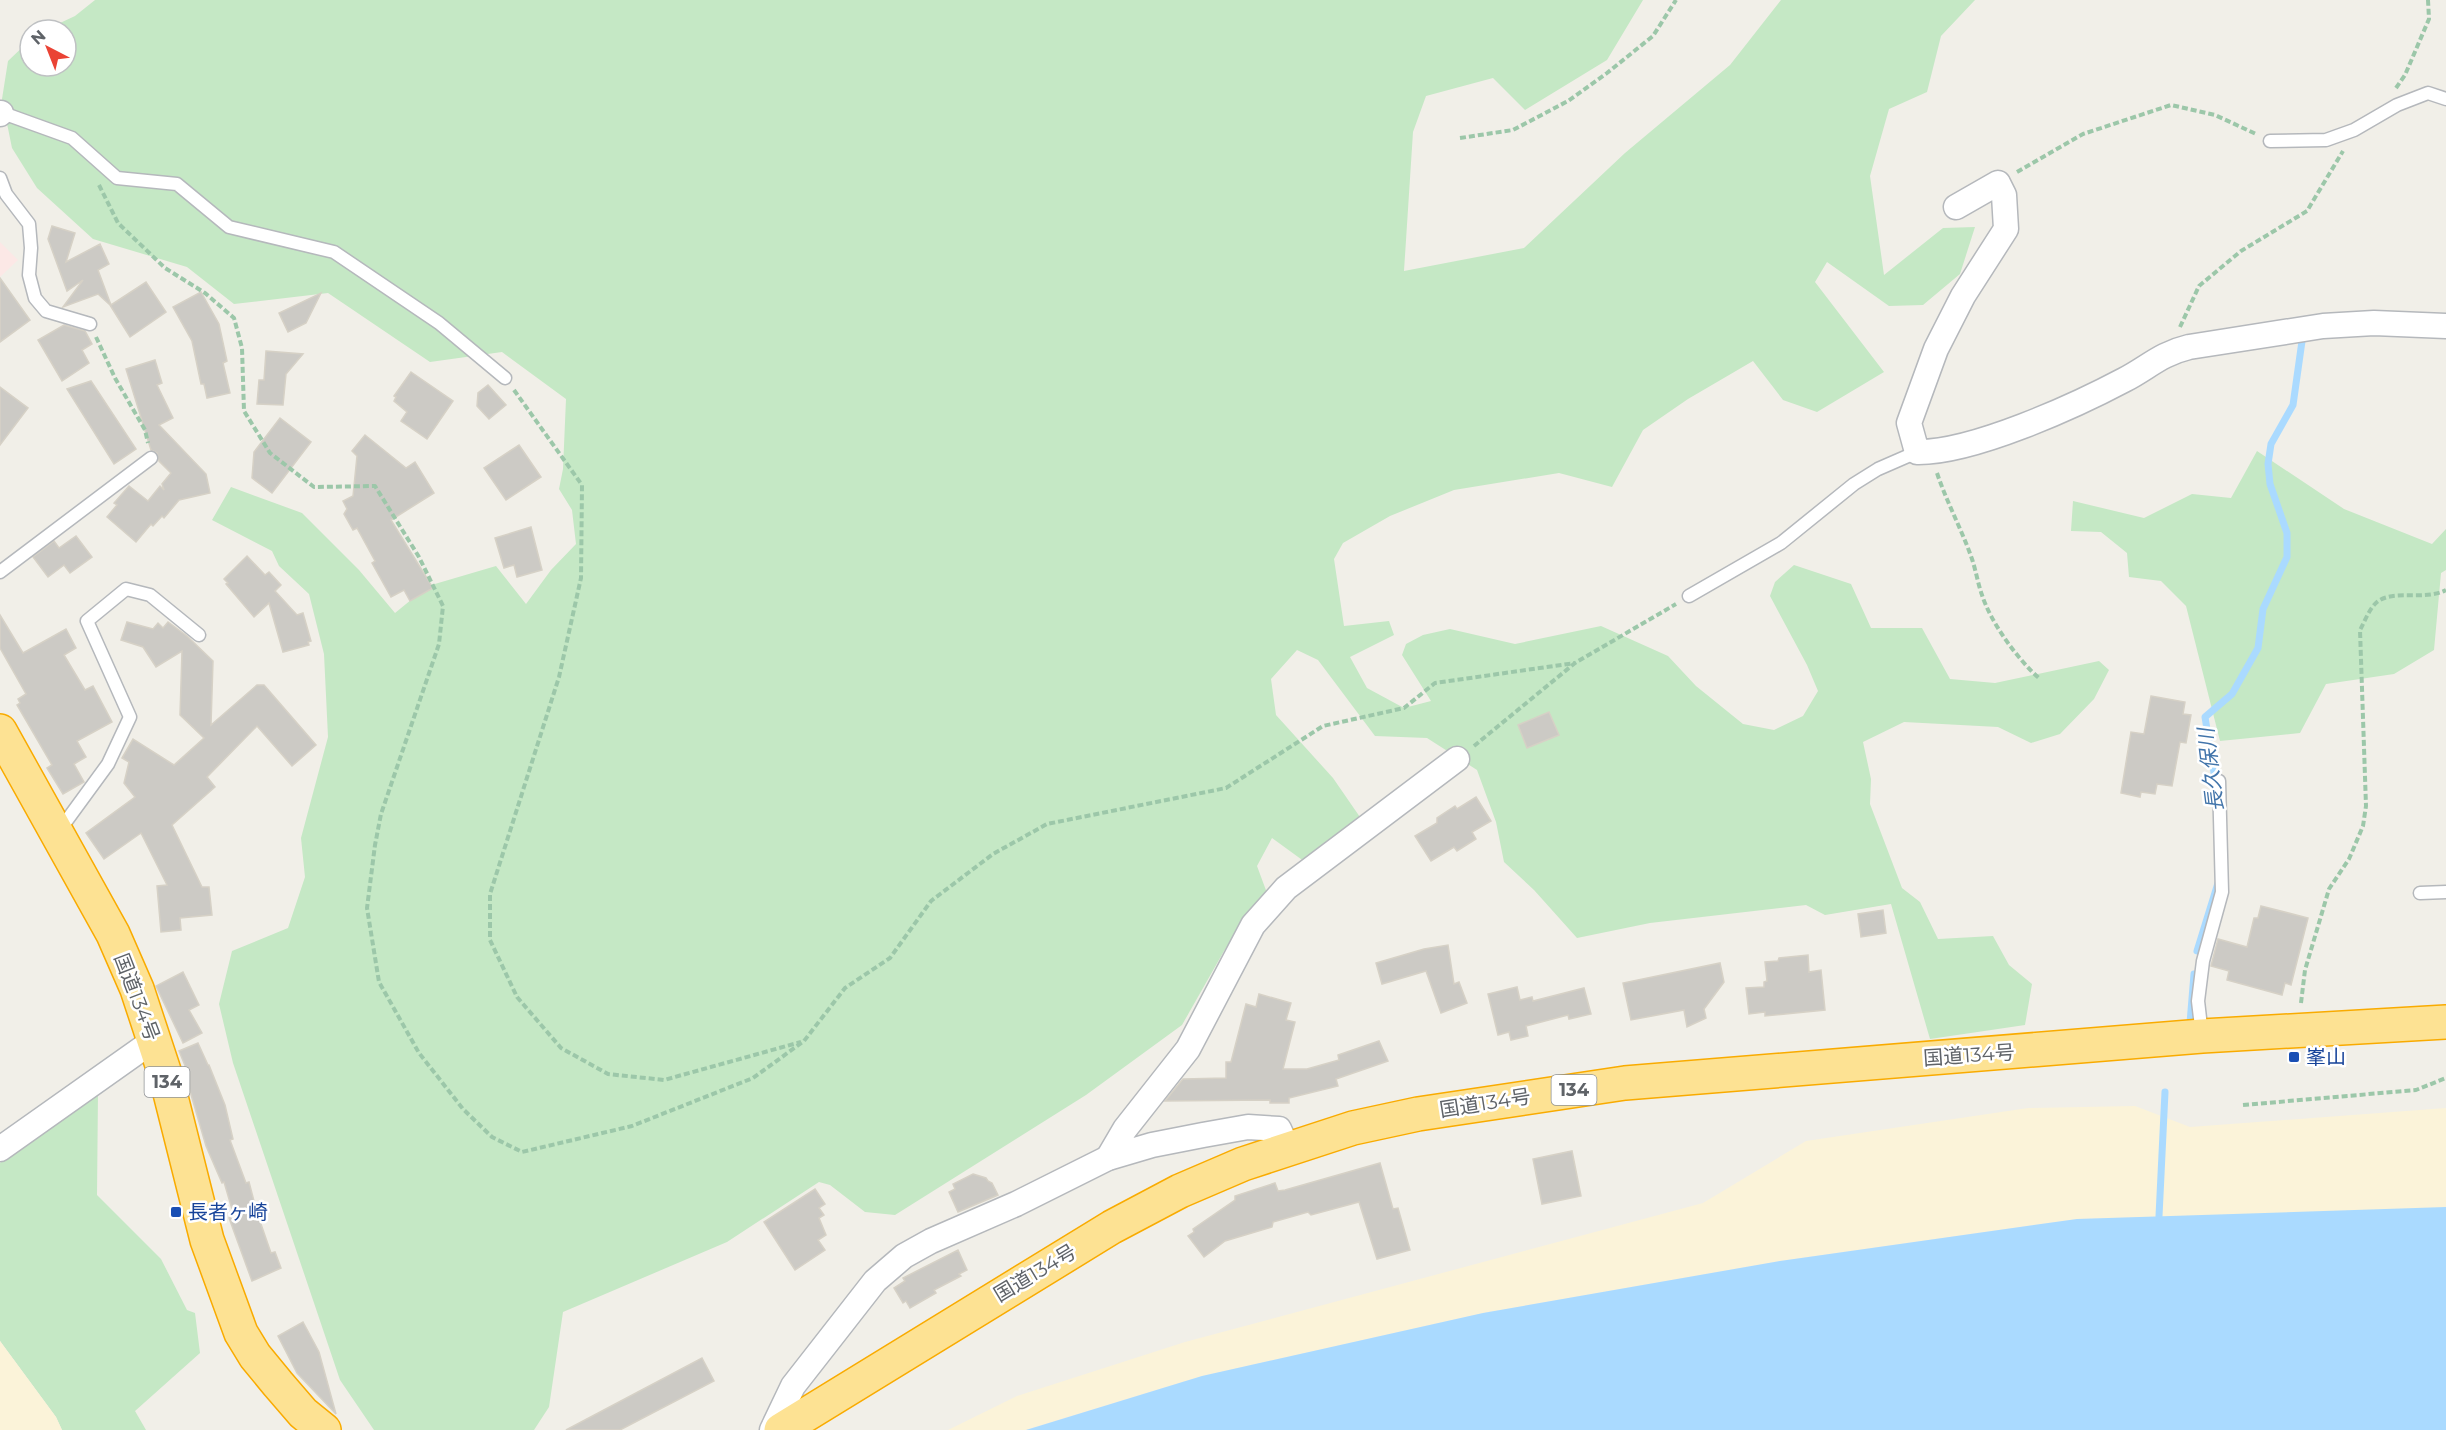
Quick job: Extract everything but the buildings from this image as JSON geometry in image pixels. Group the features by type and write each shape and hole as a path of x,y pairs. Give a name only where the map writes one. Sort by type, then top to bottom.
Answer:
{"highway":[{"name":"国道134号","path":"0,731 113,934 136,988 154,1040 207,1240 234,1317 255,1356 303,1413 324,1430"},
{"name":"国道134号","path":"781,1430 1112,1227 1180,1191 1243,1164 1353,1128 1418,1114 1625,1083 2202,1036 2446,1022"}],"street":[{"path":"1956,207 1998,183 2004,195 2006,229 1963,296 1936,349 1909,423 1923,452 1976,442 2044,416 2124,380 2168,352 2323,326 2374,323 2446,326"},
{"path":"1108,1158 1125,1129 1188,1049 1253,926 1286,888 1457,759"},
{"path":"0,1149 154,1040"},
{"path":"772,1430 794,1386 875,1281 904,1256 931,1241 1016,1204 1108,1158 1152,1145 1248,1128 1279,1129 1288,1149"}],"lane":[{"path":"2270,141 2326,140 2354,130 2397,105 2428,93 2446,99"},
{"path":"0,113 72,138 117,178 177,184 229,227 334,252 439,323 505,378"},
{"path":"0,178 6,195 29,224 31,248 29,275 34,298 46,311 90,324"},
{"path":"1689,596 1781,543 1854,484 1878,469 1923,452"},
{"path":"0,572 151,458"},
{"path":"58,832 108,764 130,717 87,621 126,589 150,595 199,635"},
{"path":"2202,1036 2198,1001 2203,961 2222,892 2219,781"},
{"path":"2420,893 2446,892"}],"path":[{"path":"1460,138 1513,130 1568,100 1607,73 1653,36 1676,0"},
{"path":"2374,118 2405,75 2429,19 2428,0"},
{"path":"1998,183 2083,134 2171,105 2215,115 2270,141"},
{"path":"2168,352 2199,286 2241,251 2307,211 2354,130"},
{"path":"80,145 118,224 165,268 206,293 234,318 242,348 244,411 270,453 314,487 375,486 419,557 444,606 439,644 381,814 367,908 372,949 379,982 419,1053 463,1109 492,1137 522,1152 632,1126 753,1078 804,1041 845,988 890,958 931,901 993,854 1047,824 1226,788 1323,726 1404,708 1436,683 1575,663"},
{"path":"90,324 115,378 145,430 151,458"},
{"path":"505,378 582,485 581,578 559,677 490,894 490,940 517,997 561,1048 608,1074 664,1080 804,1041"},
{"path":"1923,452 1972,559 1982,598 2007,642 2026,667 2040,679"},
{"path":"2298,1031 2305,970 2316,929 2329,889 2349,859 2363,826 2366,806 2360,630 2369,611 2378,600 2395,596 2435,596 2446,590"},
{"path":"1457,759 1575,663 1689,596"},
{"path":"2243,1105 2416,1090 2446,1078"}],"shaded area":[{"path":"0,242 18,260 0,277"}],"green space":[{"path":"95,0 1643,0 1607,60 1525,110 1493,78 1426,96 1413,132 1404,271 1524,248 1625,153 1730,65 1781,0 1975,0 1941,36 1927,92 1889,109 1870,176 1884,275 1943,228 1975,227 1960,274 1923,305 1889,306 1827,262 1815,282 1884,372 1817,412 1783,400 1753,361 1688,399 1643,430 1612,487 1559,473 1454,490 1390,516 1343,543 1334,559 1344,626 1389,621 1394,635 1350,657 1367,688 1404,708 1431,701 1402,655 1406,644 1423,635 1450,629 1515,644 1601,626 1668,656 1696,686 1743,724 1774,730 1803,716 1818,691 1807,665 1770,596 1775,582 1794,565 1851,584 1871,628 1922,628 1950,679 1995,683 2099,661 2109,670 2094,699 2060,734 2031,743 1998,727 1904,722 1863,742 1871,779 1870,804 1902,888 1920,902 1938,939 1993,936 2009,965 2032,984 2025,1025 1930,1039 1891,904 1825,915 1806,905 1650,923 1577,938 1534,890 1504,862 1496,822 1477,770 1427,738 1375,736 1318,660 1297,650 1271,679 1276,715 1333,778 1362,820 1305,862 1272,838 1257,866 1267,893 1224,951 1182,1025 1086,1095 895,1215 865,1212 830,1185 819,1182 727,1242 563,1312 549,1407 534,1430 374,1430 340,1380 233,1063 219,1004 232,951 288,928 305,877 301,838 328,737 324,654 309,594 279,566 272,551 212,520 231,487 302,513 359,570 395,613 428,586 496,566 526,604 551,570 576,544 572,510 559,489 563,469 566,399 502,352 430,362 328,293 234,304 187,267 93,239 37,188 12,148 2,99 8,61 18,51 18,78 78,78 78,18 71,18"},
{"path":"2257,451 2344,509 2432,544 2446,529 2446,570 2441,573 2434,650 2394,674 2326,684 2300,733 2220,741 2186,606 2161,581 2129,577 2127,553 2101,532 2071,531 2073,501 2144,518 2192,494 2231,498"},
{"path":"98,1093 97,1195 161,1259 187,1310 195,1313 200,1353 135,1411 146,1430 62,1430 56,1417 0,1341 0,1163"}],"sand":[{"path":"2135,1106 2190,1127 2446,1108 2446,1209 2077,1219 1780,1261 1483,1313 1202,1376 1025,1430 948,1430 1017,1396 1185,1342 1703,1203 1806,1141 2028,1108"},
{"path":"0,1341 56,1417 62,1430 0,1430"}],"water":[{"path":"2446,1207 2446,1430 1026,1430 1202,1376 1483,1313 1780,1261 2077,1219"}],"waterway":[{"name":"長久保川","path":"2216,785 2205,717 2232,694 2258,648 2263,609 2287,557 2287,533 2270,484 2268,464 2271,444 2293,405 2303,334"},
{"name":"長久保川","path":"2197,951 2218,883"},
{"name":"長久保川","path":"2190,1023 2194,974"},
{"name":"長久保川","path":"2159,1216 2165,1092"}],"place":[{"name":"峯山","path":"2294,1057"},
{"name":"長者ヶ崎","path":"176,1212"}]}
